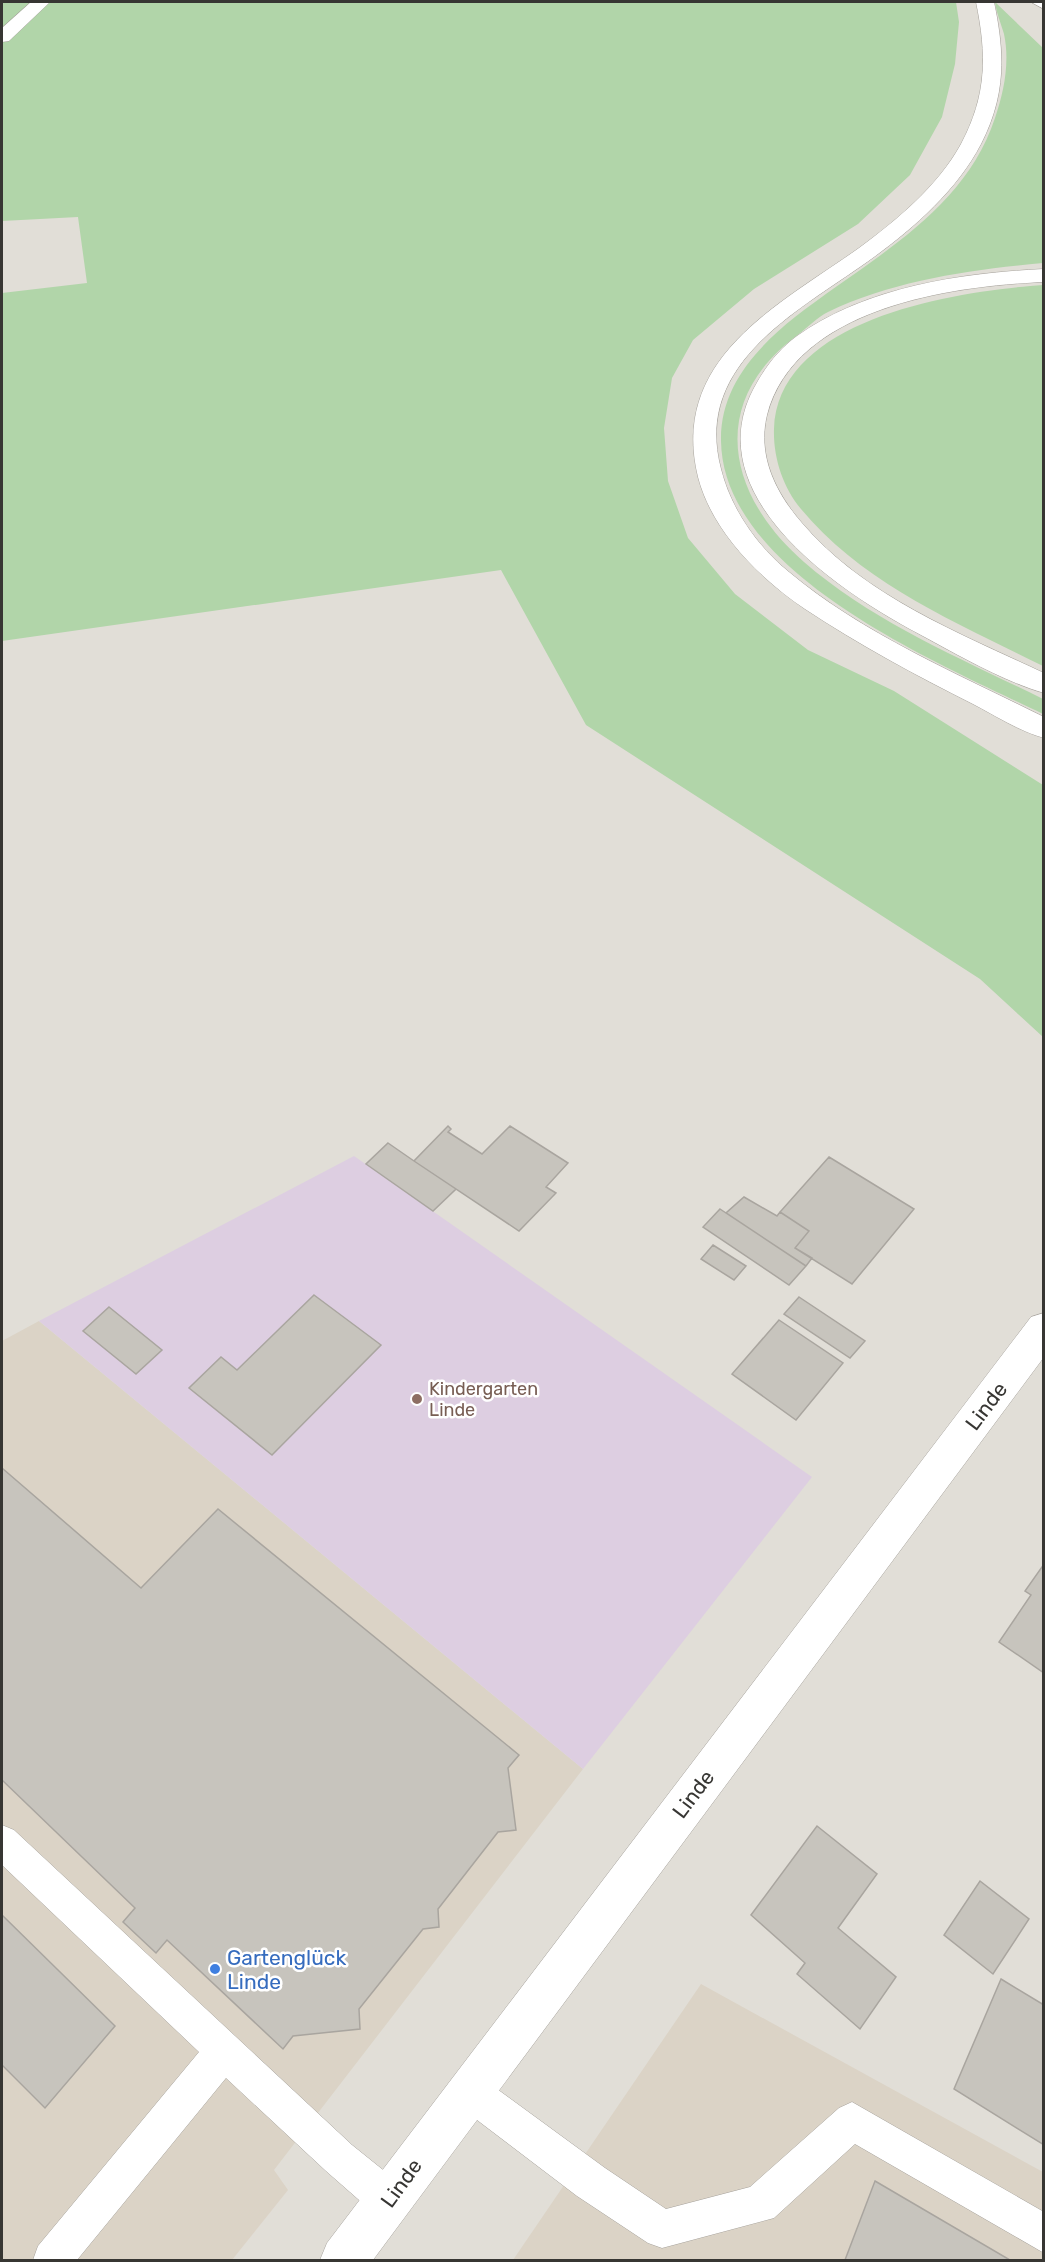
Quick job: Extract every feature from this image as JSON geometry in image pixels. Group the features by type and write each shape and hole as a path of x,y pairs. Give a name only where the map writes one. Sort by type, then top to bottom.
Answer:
{"main road":[{"path":"2,36 41,2"},
{"path":"985,2 992,25 996,54 991,92 980,129 969,147 931,198 904,223 755,333 728,363 715,387 705,426 703,458 714,495 738,532 773,571 819,607 879,643 1044,729"},
{"path":"1044,275 984,280 904,297 855,314 819,331 792,352 771,376 758,402 752,430 754,461 770,497 794,530 827,563 918,621 1044,684"},
{"name":"Linde","path":"344,2260 1044,1328"}],"lane":[{"path":"2,1842 339,2158 389,2200"},
{"path":"52,2260 224,2051"},
{"path":"469,2091 591,2182 662,2229 760,2204 852,2121 1044,2234"}],"shaded area":[{"name":"Kindergarten Linde","path":"354,1156 812,1477 583,1769 39,1321"},
{"name":"Gartenglück Linde","path":"39,1321 583,1769 274,2170 288,2190 232,2260 2,2260 2,1341"},
{"path":"701,1984 1043,2172 1043,2260 513,2260"}],"green space":[{"path":"2,2 956,2 959,22 955,64 942,117 910,175 858,224 754,289 693,340 672,378 664,428 668,481 688,538 735,594 808,650 894,691 1043,785 1043,1037 980,979 586,725 501,570 2,641 2,293 87,283 78,217 2,221"},
{"path":"995,2 1043,48 1043,263 961,273 906,284 853,301 824,314 770,360 750,388 740,417 738,447 744,477 757,507 777,535 804,562 859,603 889,621 950,654 1043,699 1043,714 897,641 844,609 797,573 758,533 731,489 721,441 722,422 733,387 766,342 795,317 911,232 961,181 981,151 995,118 1005,77 1006,45"},
{"path":"1044,285 1043,666 914,600 883,581 826,536 801,509 784,482 777,461 774,429 783,391 806,360 838,336 878,317 922,304 966,294"}],"building":[{"path":"448,1126 451,1129 448,1132 482,1154 510,1126 568,1163 546,1187 556,1193 519,1231 414,1161"},
{"path":"388,1143 456,1189 433,1211 366,1164"},
{"path":"829,1157 914,1209 852,1284 795,1248 809,1231 780,1212"},
{"path":"744,1197 777,1216 780,1212 809,1231 795,1248 812,1258 806,1266 726,1213"},
{"path":"720,1209 806,1266 789,1285 703,1227"},
{"path":"713,1245 746,1266 734,1280 701,1259"},
{"path":"314,1295 381,1345 272,1455 189,1388 221,1357 237,1370"},
{"path":"799,1297 865,1341 850,1358 784,1314"},
{"path":"109,1307 162,1350 136,1374 83,1331"},
{"path":"779,1320 843,1363 796,1420 732,1374"},
{"path":"2,1468 141,1588 218,1509 519,1755 508,1768 516,1830 498,1832 438,1909 439,1927 423,1929 359,2009 360,2029 293,2036 283,2049 167,1940 156,1953 123,1922 135,1908 2,1780"},
{"path":"1044,1564 1044,1673 999,1642 1031,1595 1025,1591"},
{"path":"817,1826 877,1874 838,1928 896,1977 860,2029 797,1974 805,1963 751,1915"},
{"path":"980,1881 1029,1919 993,1974 944,1935"},
{"path":"2,1915 115,2026 45,2108 2,2065"},
{"path":"1001,1979 1044,2005 1044,2145 954,2089"},
{"path":"875,2181 1010,2260 845,2260"}],"place":[{"name":"Kindergarten Linde","path":"417,1399"},
{"name":"Gartenglück Linde","path":"215,1969"}]}
